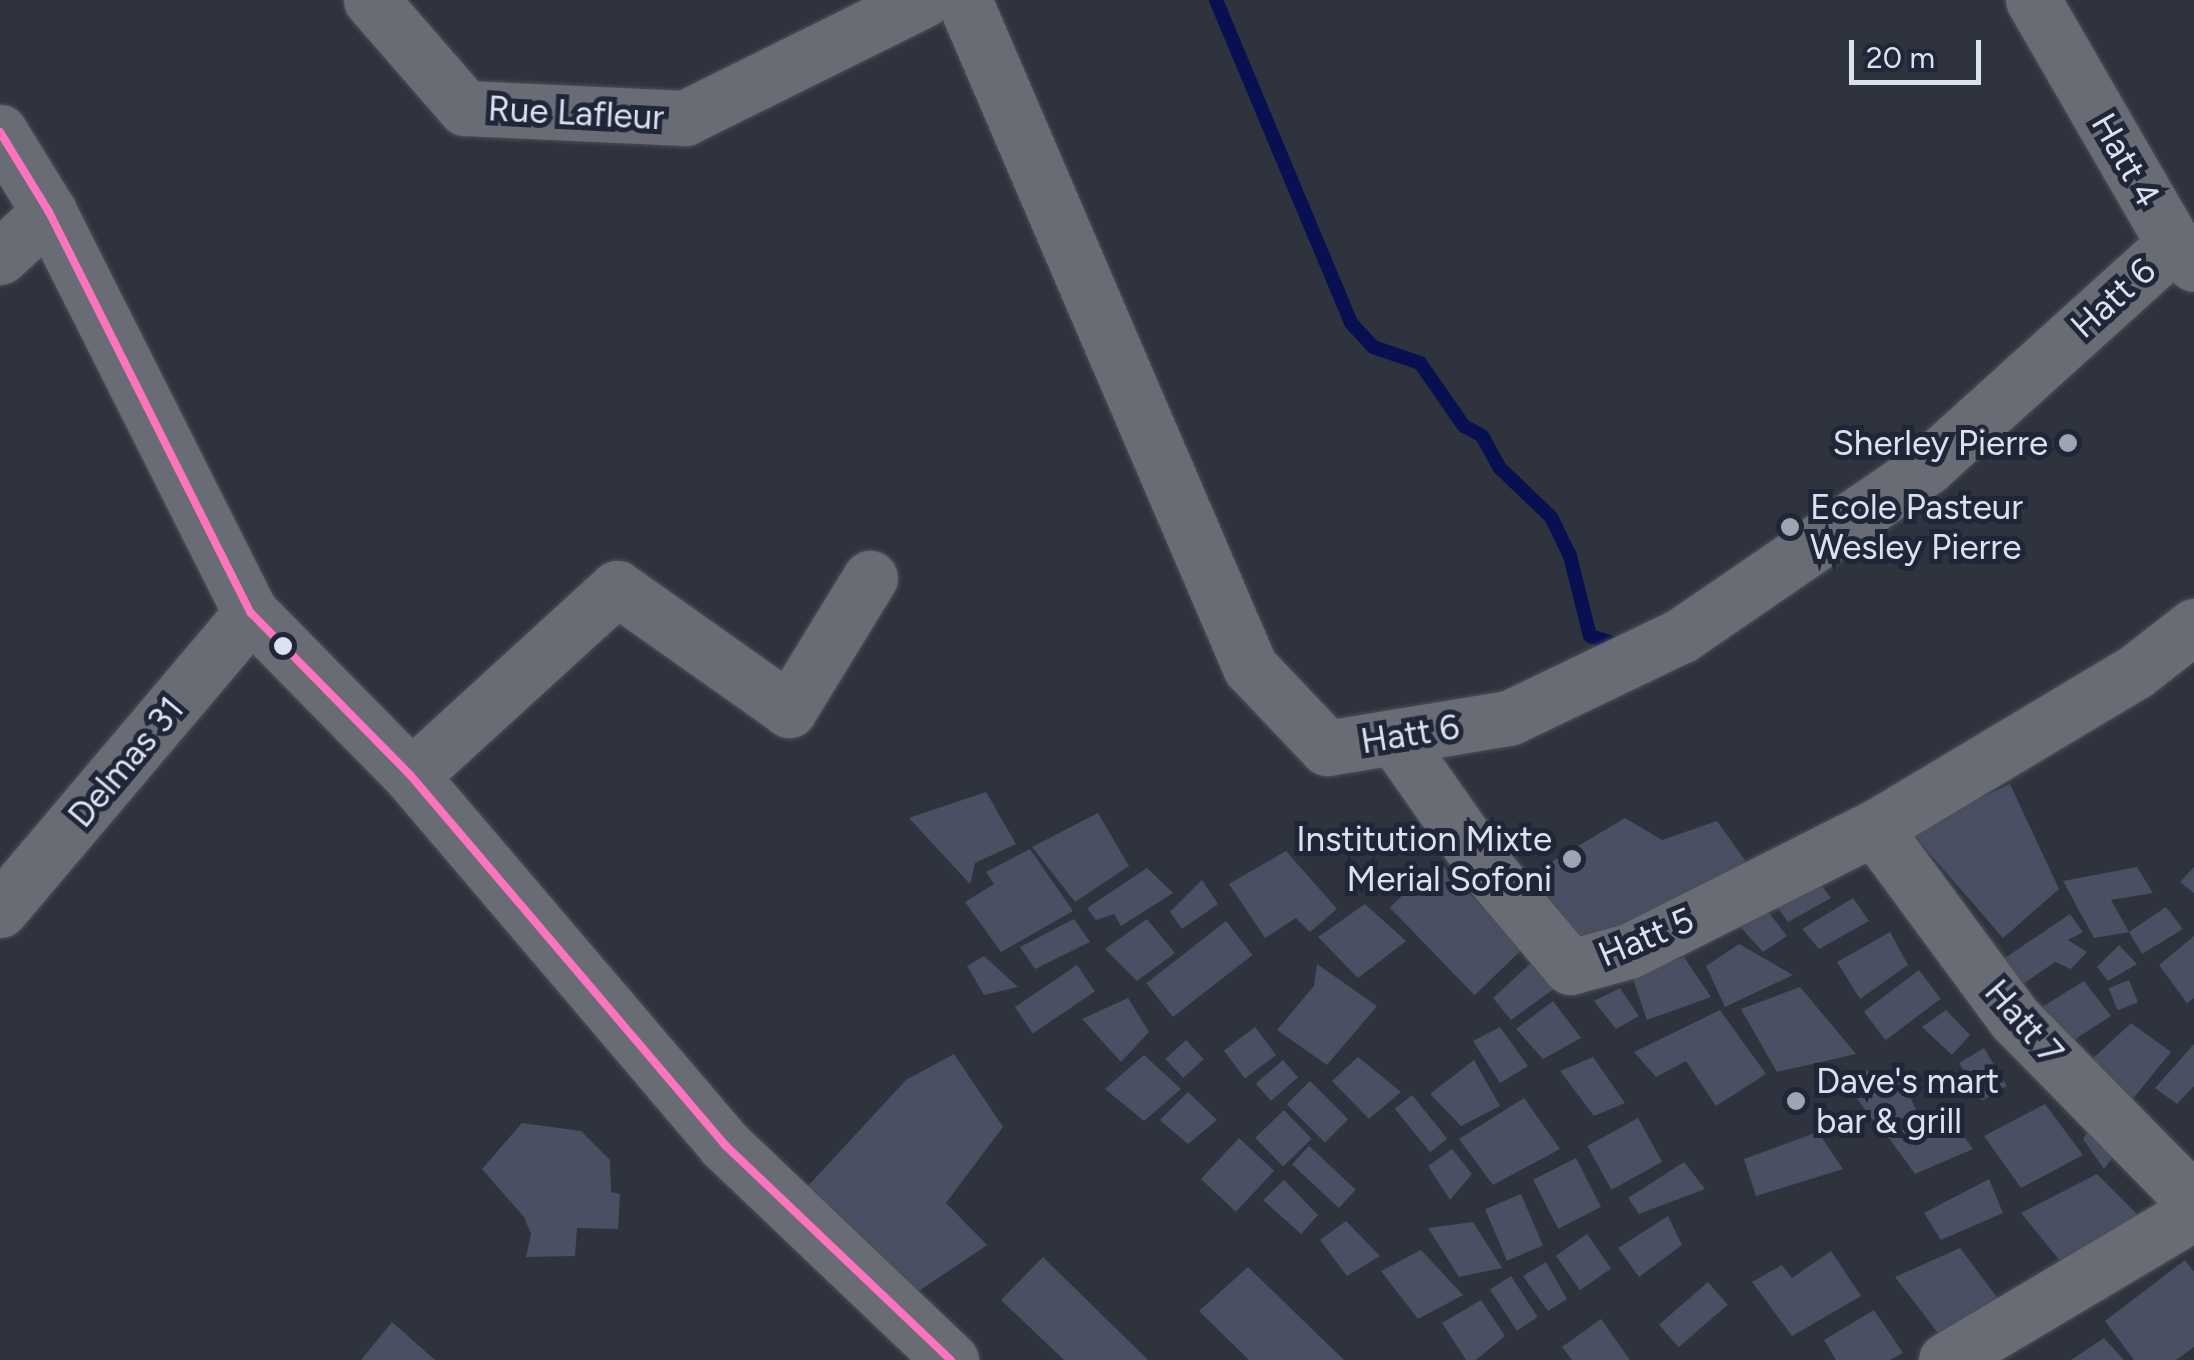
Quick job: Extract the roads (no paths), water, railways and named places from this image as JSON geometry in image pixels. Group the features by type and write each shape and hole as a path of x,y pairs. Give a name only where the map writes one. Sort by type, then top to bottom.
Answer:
{"street":[{"name":"Rue Lafleur","path":"370,0 465,108 685,118 923,0"},
{"name":"Hatt 6","path":"964,0 1250,667 1327,748 1509,718 1682,635 1926,467 2184,254"},
{"name":"Hatt 4","path":"2033,0 2184,254"},
{"path":"0,132 48,212 251,613 411,776 726,1145 951,1360"},
{"path":"0,256 48,212"},
{"path":"411,776 618,588 789,710 870,578"},
{"name":"Delmas 31","path":"0,910 251,613"},
{"path":"1874,828 2136,672 2194,626"},
{"name":"Hatt 5","path":"1394,737 1483,864 1570,967 1630,951 1874,828"},
{"name":"Hatt 7","path":"1874,828 2016,1019 2194,1200"},
{"path":"1946,1360 2194,1213"}],"waterway":[{"path":"1216,0 1351,323 1373,347 1420,363 1464,426 1482,436 1500,468 1551,517 1570,556 1590,636 1623,646"}],"place":[{"name":"Sherley Pierre","path":"2068,443"},
{"name":"Ecole Pasteur Wesley Pierre","path":"1790,527"},
{"name":"Institution Mixte Merial Sofoni","path":"1572,859"},
{"name":"Dave's mart bar & grill","path":"1796,1101"}]}
